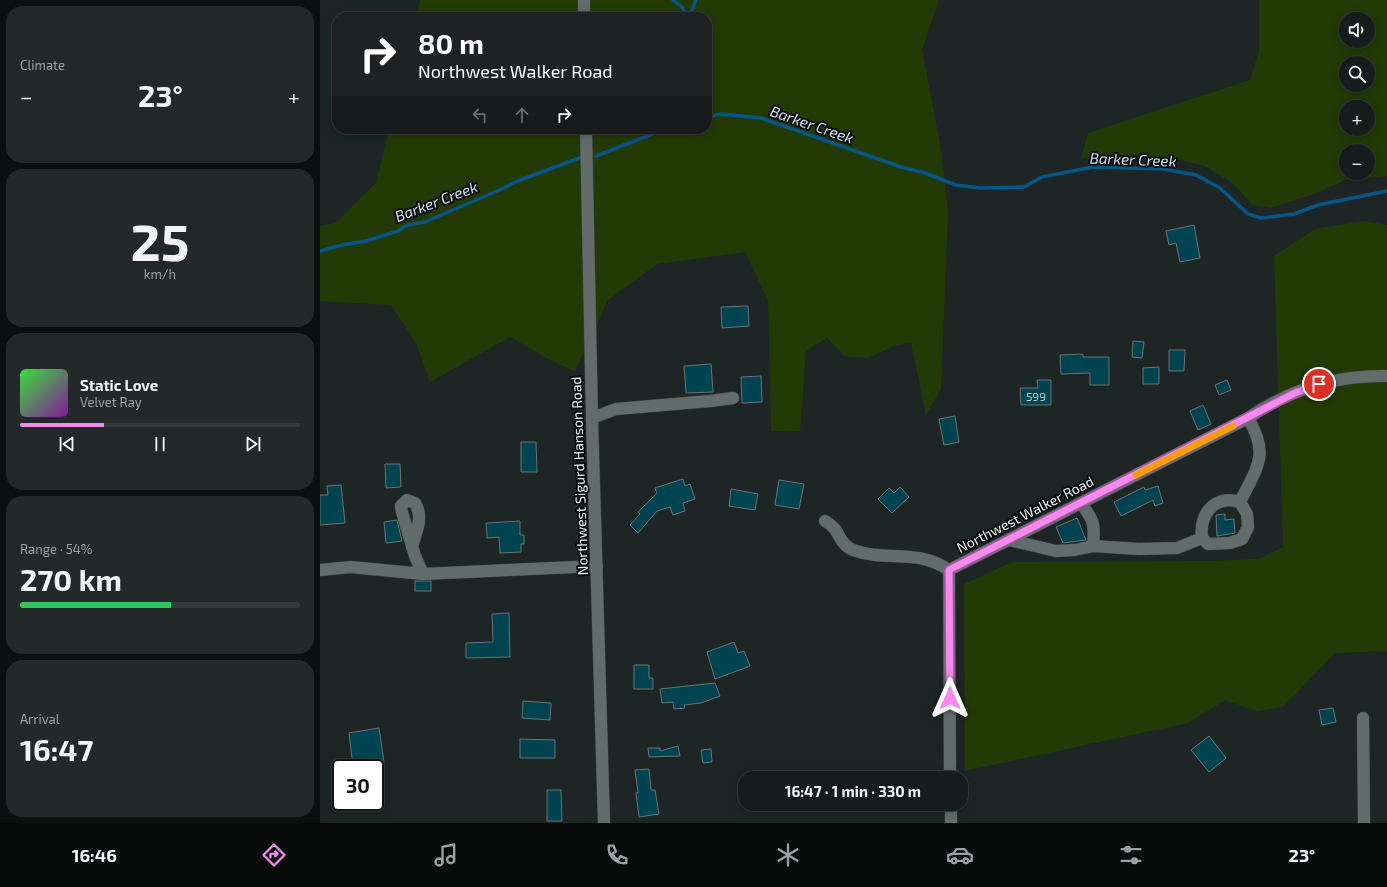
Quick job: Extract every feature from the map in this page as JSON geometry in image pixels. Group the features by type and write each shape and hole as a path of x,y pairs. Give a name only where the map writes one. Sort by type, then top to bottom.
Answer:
{"street":[{"path":"584,0 584,12"},
{"name":"Northwest Sigurd Hanson Road","path":"586,134 592,418 604,823"},
{"name":"Northwest Walker Road","path":"950,771 949,570 1295,393 1319,384 1363,375 1387,376"},
{"path":"592,418 616,409 732,398"},
{"path":"1240,502 1260,457 1260,444 1253,415"},
{"path":"1223,500 1240,502 1248,514 1248,527 1242,539 1230,543 1208,544 1202,538 1201,530 1208,510 1223,500"},
{"path":"1081,503 1090,516 1095,528 1093,546"},
{"path":"825,521 834,528 843,543 852,550 871,554 915,556 939,564 949,570"},
{"path":"1009,540 1056,551 1075,550 1093,546 1118,548 1177,548 1202,538"},
{"path":"412,547 423,574"},
{"path":"320,570 351,568 423,574 596,566"},
{"path":"1363,718 1364,823"},
{"path":"951,811 951,823"}],"green space":[{"path":"420,0 939,0 922,49 941,150 948,213 941,389 926,415 911,343 896,345 868,358 844,356 827,338 806,351 800,431 771,431 768,300 745,252 657,264 608,300 575,371 550,360 510,337 430,382 416,343 391,305 320,301 320,226 335,223 376,183 388,134 712,134 712,12 417,12"},
{"path":"1259,0 1387,0 1387,176 1375,177 1375,144 1339,144 1339,180 1345,180 1317,193 1270,208 1253,205 1231,182 1205,166 1168,157 1081,158 1088,133 1250,80 1259,51"},
{"path":"1364,221 1387,225 1387,651 1335,653 1283,707 1257,711 1225,700 1188,723 965,771 964,584 1012,562 1207,561 1258,559 1283,547 1274,256 1315,229"}],"building":[{"path":"1194,225 1200,258 1180,262 1176,243 1169,245 1166,231"},
{"path":"748,306 749,326 722,328 721,307"},
{"path":"1133,341 1144,342 1142,358 1132,357"},
{"path":"1169,350 1185,350 1184,371 1169,371"},
{"path":"1083,354 1083,357 1109,357 1109,385 1090,385 1090,373 1061,374 1060,355"},
{"path":"711,364 713,392 686,393 684,366"},
{"path":"1159,367 1159,384 1143,384 1143,368"},
{"path":"761,376 762,402 742,403 741,377"},
{"path":"1037,380 1051,380 1051,405 1021,405 1020,388 1038,388"},
{"path":"1227,380 1231,390 1219,395 1215,385"},
{"path":"1203,405 1211,424 1198,430 1190,411"},
{"path":"955,416 959,442 944,445 939,419"},
{"path":"521,442 536,442 537,472 521,472"},
{"path":"385,464 400,464 401,487 386,488"},
{"path":"683,479 685,486 690,484 695,499 683,503 685,511 673,515 670,507 657,511 638,533 630,525 640,514 638,512 657,493 655,488"},
{"path":"779,480 804,484 799,509 775,505"},
{"path":"341,485 345,523 320,525 320,495 328,495 327,486"},
{"path":"1158,486 1163,503 1155,506 1153,500 1121,516 1114,502 1144,487 1145,490"},
{"path":"900,487 909,497 892,513 878,499 889,488 894,493"},
{"path":"731,489 758,494 755,510 729,506"},
{"path":"1225,514 1225,520 1234,519 1235,533 1217,536 1216,515"},
{"path":"1077,518 1086,540 1063,543 1056,527"},
{"path":"397,520 402,541 386,543 384,522"},
{"path":"520,521 520,535 524,535 524,544 521,544 521,552 500,553 499,537 487,538 486,523"},
{"path":"415,581 431,581 431,591 415,591"},
{"path":"509,613 510,657 466,658 466,643 493,642 492,614"},
{"path":"734,642 738,653 744,651 750,666 715,679 707,652"},
{"path":"634,665 649,665 649,678 653,678 653,689 634,689"},
{"path":"715,683 720,696 701,703 684,705 685,708 674,709 673,702 662,703 660,689"},
{"path":"523,701 551,703 550,720 522,718"},
{"path":"1333,708 1336,722 1322,725 1319,710"},
{"path":"379,728 384,759 352,759 349,733"},
{"path":"1209,736 1226,758 1209,772 1191,750"},
{"path":"520,739 555,740 555,758 520,758"},
{"path":"678,746 680,756 649,757 648,748 660,748 660,751"},
{"path":"711,749 712,762 703,763 701,750"},
{"path":"649,769 651,790 655,790 659,814 639,817 635,770"},
{"path":"547,790 561,790 562,821 547,821"}],"waterway":[{"path":"673,0 683,8 684,12"},
{"path":"691,12 696,0"},
{"name":"Barker Creek","path":"712,116 721,114 761,118 901,167 925,173 956,185 980,188 1024,187 1042,177 1093,167 1163,169 1196,175 1220,188 1248,214 1261,218 1294,214 1318,205 1387,191"},
{"name":"Barker Creek","path":"596,156 652,134"},
{"name":"Barker Creek","path":"320,251 366,241 398,231 407,225 425,222 515,182 582,157"}],"slow traffic":[{"path":"1136,475 1233,426"}],"route":[{"path":"950,698 949,570 1295,393 1319,384"}]}
